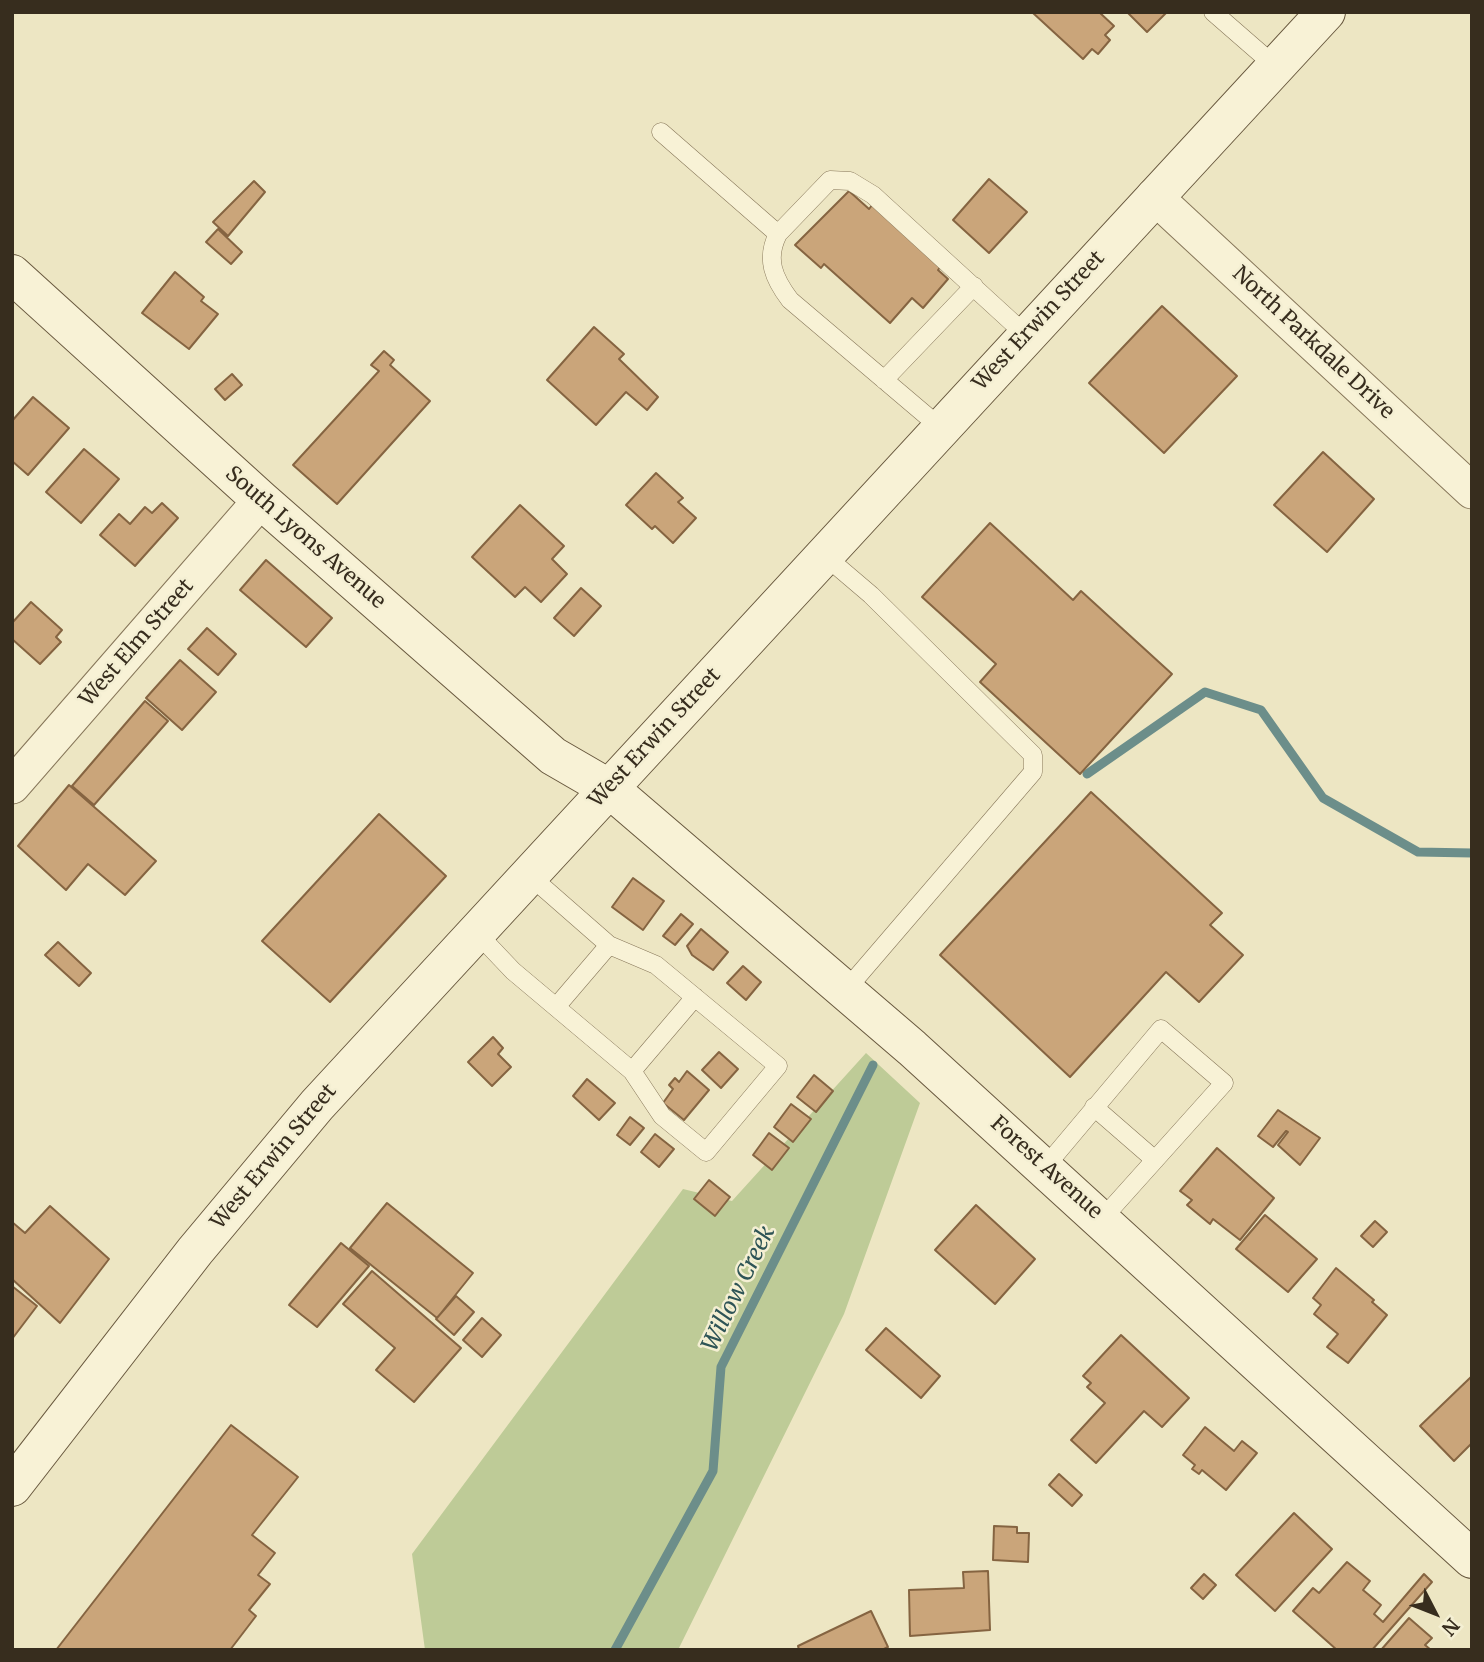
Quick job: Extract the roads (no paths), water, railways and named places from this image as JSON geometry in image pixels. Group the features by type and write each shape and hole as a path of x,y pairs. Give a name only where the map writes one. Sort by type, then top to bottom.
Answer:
{"street":[{"path":"1284,56 1315,12"},
{"name":"West Erwin Street","path":"16,1473 263,1168 476,932 1326,12"},
{"name":"North Parkdale Drive","path":"1154,197 1472,491"},
{"name":"South Lyons Avenue","path":"12,274 261,500 553,756 610,789"},
{"name":"West Elm Street","path":"12,786 261,500"},
{"name":"Forest Avenue","path":"610,789 1045,1167 1472,1559"}],"lane":[{"path":"1213,12 1284,56"},
{"path":"661,132 778,234"},
{"path":"941,428 790,300 775,279 771,249 778,234 830,180 850,181 873,195 1026,335"},
{"path":"884,380 974,286"},
{"path":"824,555 871,595 1033,755 1034,772 845,991"},
{"path":"476,932 513,971 632,1072 662,1116 706,1152 778,1066 656,965 610,945 529,875"},
{"path":"556,1007 610,945"},
{"path":"632,1072 695,997"},
{"path":"1045,1167 1161,1029 1224,1083 1102,1219"},
{"path":"1094,1107 1155,1160"}],"waterway":[{"name":"Willow Creek","path":"1087,774 1205,692 1261,710 1323,798 1418,852 1472,853"},
{"name":"Willow Creek","path":"615,1650 713,1471 721,1367 873,1065"}]}
